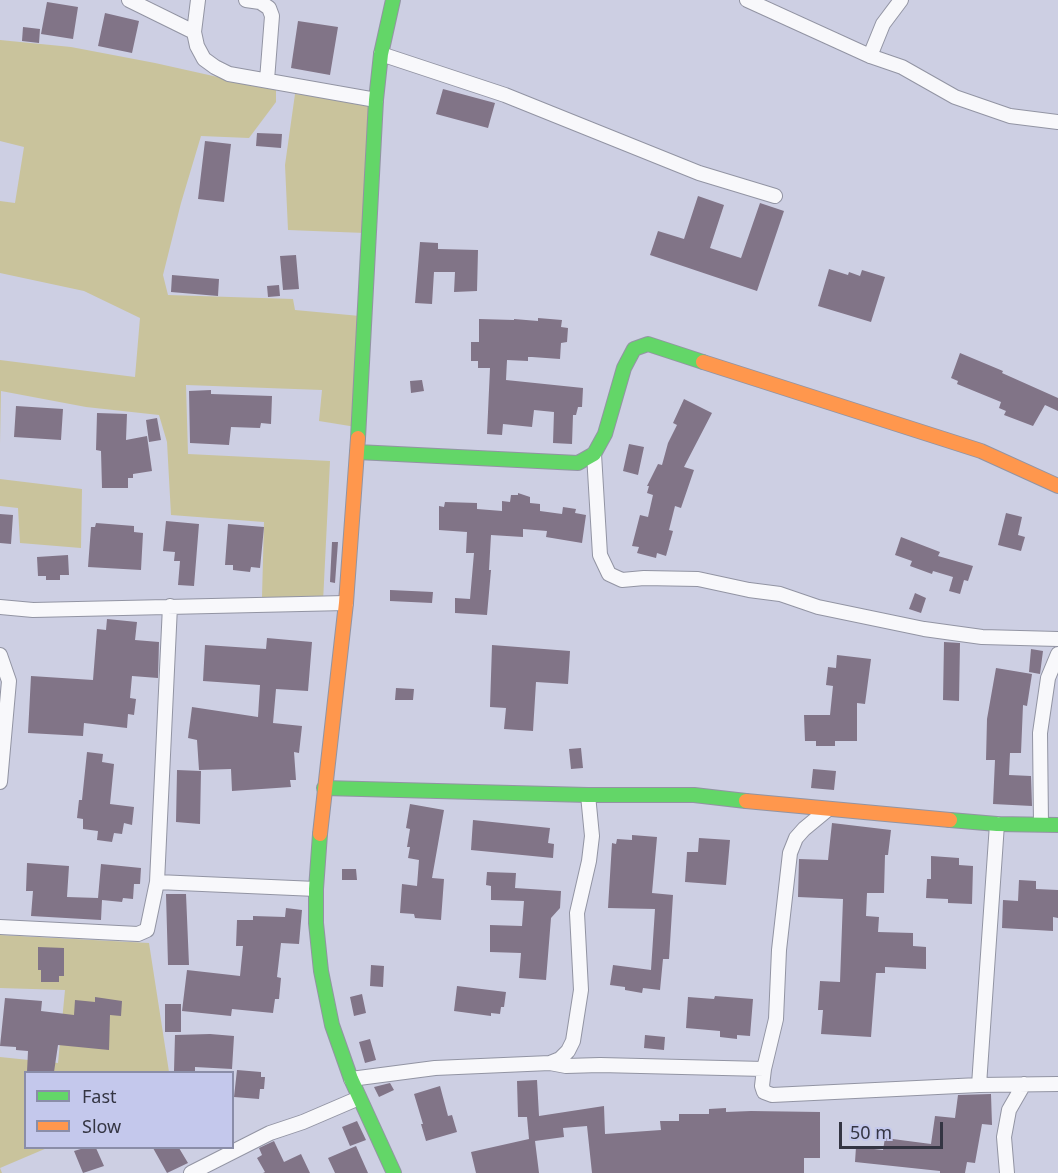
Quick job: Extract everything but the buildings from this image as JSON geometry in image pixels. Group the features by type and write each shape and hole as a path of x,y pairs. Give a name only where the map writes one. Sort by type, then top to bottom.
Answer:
{"street":[{"path":"129,0 194,32"},
{"path":"198,0 194,32 197,46 204,58 215,67 229,74 376,100"},
{"path":"246,0 260,2 269,8 272,16 267,80"},
{"path":"393,0 381,54 376,100 357,452 346,603 324,788 316,889 316,923 321,972 332,1025 351,1079 394,1173"},
{"path":"747,0 870,56 902,68 956,98 1010,116 1058,122"},
{"path":"870,56 884,24 901,0"},
{"path":"381,54 505,95 699,172 775,196"},
{"path":"357,452 578,463 594,454 605,434 624,368 634,349 648,344 981,451 1058,486"},
{"path":"594,454 600,555 609,574 622,580 698,579 780,594 818,607 924,629 982,637 1058,639"},
{"path":"0,607 33,610 346,603"},
{"path":"0,927 138,934 144,932 149,925 157,882 170,606"},
{"path":"1041,824 1040,733 1047,678 1058,654"},
{"path":"0,656 9,681 0,782"},
{"path":"324,788 588,795 694,795 827,810 997,824 1058,825"},
{"path":"550,1063 560,1059 568,1051 573,1041 581,990 577,913 592,836 588,795"},
{"path":"827,810 800,834 790,853 779,950 776,1019 764,1069 762,1086 764,1092 772,1095 979,1085 1058,1084"},
{"path":"979,1085 997,824"},
{"path":"157,882 316,889"},
{"path":"573,1041 585,1057 600,1065"},
{"path":"351,1079 435,1068 550,1063 566,1066 764,1069"},
{"path":"1008,1173 1004,1137 1010,1110 1024,1084"},
{"path":"191,1173 270,1133 303,1122 359,1098"}],"shaded area":[{"path":"0,40 71,47 276,90 276,102 249,138 201,136 163,275 168,295 293,299 295,310 360,316 356,427 319,421 322,390 186,385 188,454 330,461 323,602 262,597 264,522 171,515 167,442 159,415 86,407 1,391 0,444 0,360 135,377 140,318 84,291 0,273 0,201 15,203 24,147 0,141"},
{"path":"295,94 370,102 365,233 288,230 285,165"},
{"path":"0,479 82,489 81,548 20,543 18,508 0,506"},
{"path":"0,935 149,943 169,1071 24,1071 24,1149 45,1149 0,1168 0,1057 58,1063 65,990 0,988"}],"traffic: fast":[{"path":"358,438 376,100 381,54 393,0"},
{"path":"357,452 578,463 594,454 605,434 624,368 634,349 648,344 703,362"},
{"path":"324,788 588,795 694,795 746,801"},
{"path":"950,820 997,824 1058,825"},
{"path":"320,834 316,923 321,971 332,1025 351,1079 394,1173"}],"traffic: slow":[{"path":"703,362 981,451 1058,486"},
{"path":"320,834 346,603 358,438"},
{"path":"746,801 950,820"}]}
